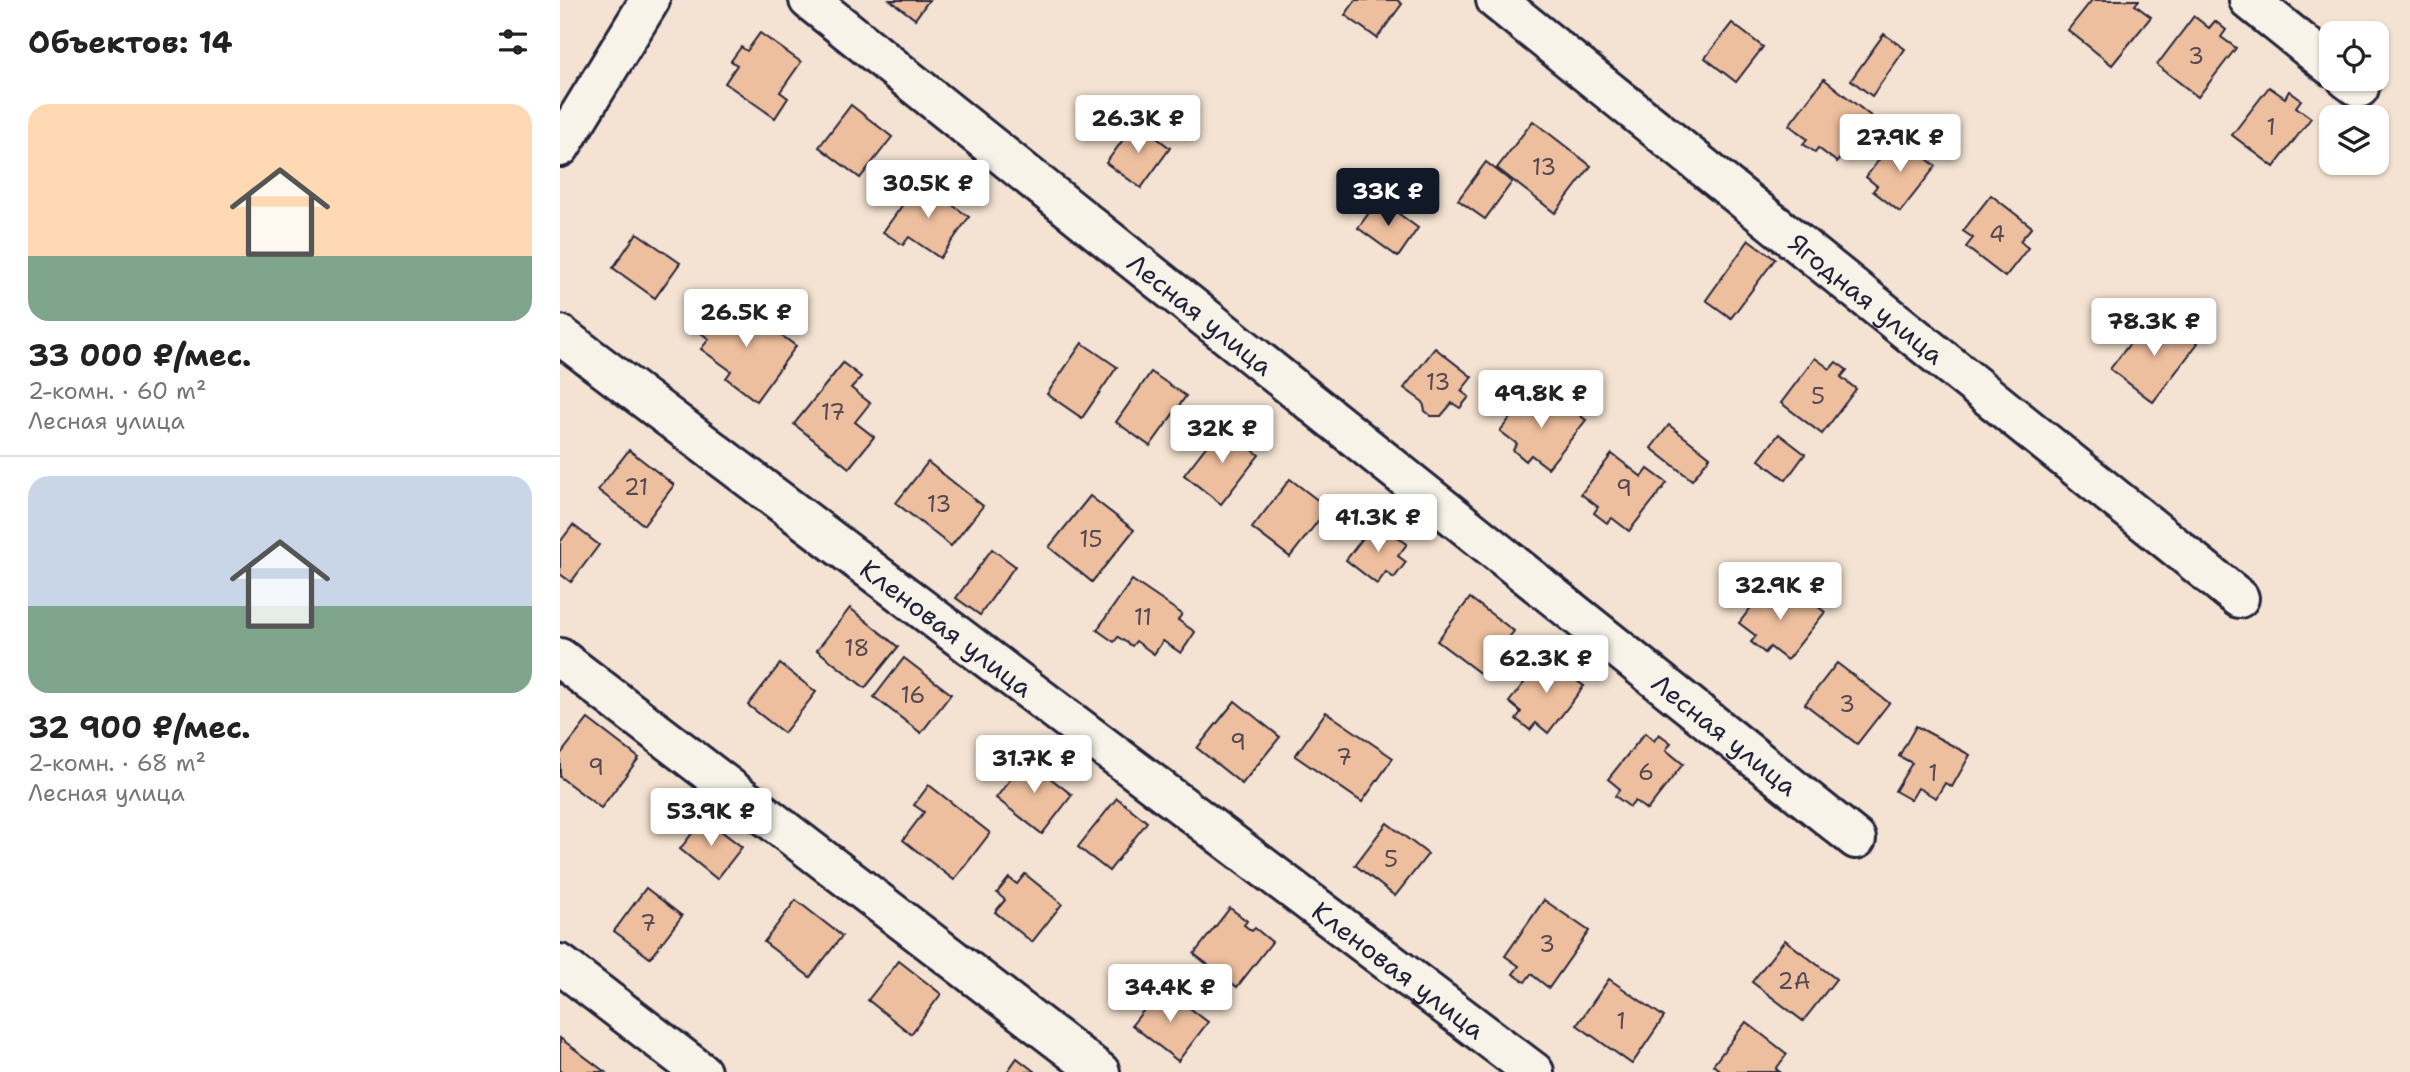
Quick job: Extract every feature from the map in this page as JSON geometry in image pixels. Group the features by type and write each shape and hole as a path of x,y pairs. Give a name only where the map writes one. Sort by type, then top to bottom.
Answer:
{"street":[{"path":"560,147 650,0"},
{"name":"Лесная улица","path":"809,0 1856,839"},
{"name":"Ягодная улица","path":"1496,0 2239,598"},
{"path":"2249,0 2319,56"},
{"name":"Кленовая улица","path":"560,335 1534,1072"},
{"path":"560,658 1100,1072"},
{"path":"560,964 701,1072"}],"building":[{"path":"890,0 929,0 915,19"},
{"path":"1356,0 1397,0 1402,4 1377,38 1345,15"},
{"path":"2092,0 2139,0 2135,5 2151,17 2112,65 2068,30"},
{"path":"2194,16 2209,28 2215,21 2226,30 2221,37 2236,48 2198,97 2157,65"},
{"path":"1732,23 1763,47 1736,82 1705,58"},
{"path":"760,33 801,62 780,92 788,98 775,118 725,83 737,65 731,61 741,47 747,51"},
{"path":"1884,34 1905,49 1872,96 1851,80"},
{"path":"1824,79 1872,117 1837,162 1818,148 1815,152 1803,144 1807,139 1789,125"},
{"path":"2269,87 2285,98 2289,91 2301,100 2296,107 2311,118 2274,167 2232,135"},
{"path":"851,105 892,137 860,178 819,147"},
{"path":"1533,121 1591,166 1555,213 1497,168"},
{"path":"1136,122 1170,148 1141,188 1106,163"},
{"path":"1897,136 1936,166 1900,212 1873,191 1877,186 1866,177"},
{"path":"1486,162 1512,182 1485,219 1458,200"},
{"path":"919,182 937,194 941,188 955,198 951,204 969,217 940,258 909,237 903,245 883,232"},
{"path":"1991,195 2032,227 2020,241 2028,248 2005,277 1966,247 1973,238 1963,231"},
{"path":"1379,199 1418,228 1398,257 1358,228"},
{"path":"637,233 680,263 655,298 613,268"},
{"path":"1749,240 1775,259 1731,318 1706,300"},
{"path":"736,302 796,346 756,401 726,378 731,371 701,349 709,339 701,333 720,307 728,312"},
{"path":"2149,319 2167,334 2175,324 2198,343 2153,402 2110,369"},
{"path":"1082,343 1117,367 1082,418 1047,394"},
{"path":"1435,348 1472,377 1461,391 1469,397 1460,408 1452,403 1441,416 1431,416 1425,411 1423,402 1404,388"},
{"path":"1815,358 1830,369 1836,362 1847,370 1841,377 1856,389 1822,434 1781,403"},
{"path":"843,363 861,377 851,388 870,403 855,422 874,437 849,468 794,424"},
{"path":"1151,372 1186,396 1150,446 1116,422"},
{"path":"1531,391 1561,414 1567,406 1586,420 1548,468 1531,455 1526,461 1513,450 1517,444 1500,431"},
{"path":"1669,425 1710,457 1692,480 1651,448"},
{"path":"1222,426 1259,455 1221,504 1184,475"},
{"path":"1779,434 1805,454 1786,480 1759,460"},
{"path":"629,450 674,485 644,525 598,490"},
{"path":"1612,454 1642,477 1648,469 1667,483 1629,531 1612,518 1607,523 1594,513 1598,507 1581,494"},
{"path":"928,462 983,506 951,546 896,503"},
{"path":"1290,479 1328,508 1290,557 1252,528"},
{"path":"1090,496 1134,530 1092,582 1049,547"},
{"path":"1376,521 1407,544 1398,556 1406,562 1394,578 1386,572 1377,584 1346,560"},
{"path":"573,525 599,545 571,582 560,574 560,542"},
{"path":"992,549 1015,566 980,615 956,598"},
{"path":"1132,580 1182,614 1178,620 1195,632 1181,653 1163,641 1154,654 1136,641 1132,646 1118,637 1114,642 1097,630"},
{"path":"1770,583 1800,606 1806,598 1825,612 1787,660 1770,647 1765,653 1751,642 1756,636 1739,623"},
{"path":"1470,598 1514,631 1481,674 1437,641"},
{"path":"850,608 898,647 865,688 817,650"},
{"path":"1545,656 1554,663 1560,657 1571,666 1566,673 1584,686 1548,733 1536,723 1530,730 1516,719 1521,712 1509,702"},
{"path":"904,658 951,694 921,733 874,697"},
{"path":"1837,663 1889,703 1857,744 1805,704"},
{"path":"780,664 816,692 784,733 748,705"},
{"path":"1235,701 1280,737 1242,784 1197,748"},
{"path":"1326,712 1393,758 1362,802 1295,756"},
{"path":"588,719 639,758 601,808 560,777 560,755"},
{"path":"1916,726 1970,755 1952,787 1945,783 1936,798 1918,788 1911,800 1895,791 1912,763 1899,756"},
{"path":"1645,733 1654,741 1659,734 1671,743 1666,750 1683,764 1647,810 1635,801 1630,807 1615,796 1620,789 1608,779"},
{"path":"1036,757 1044,764 1045,774 1072,795 1042,834 996,798 1026,759"},
{"path":"929,785 990,833 954,880 903,840 924,812 914,805"},
{"path":"1117,798 1147,822 1109,871 1078,847"},
{"path":"704,818 742,847 717,879 680,849"},
{"path":"1387,823 1428,854 1395,896 1355,865"},
{"path":"1025,874 1062,904 1032,942 995,912 1005,900 997,893 1009,878 1017,884"},
{"path":"646,888 682,916 650,958 614,931"},
{"path":"796,900 842,936 810,977 764,942"},
{"path":"1544,900 1589,931 1549,988 1531,974 1525,982 1513,974 1519,966 1505,956"},
{"path":"1230,908 1247,921 1244,925 1252,931 1255,928 1272,942 1237,987 1194,954"},
{"path":"1785,940 1836,979 1803,1021 1752,982"},
{"path":"899,961 941,994 911,1034 868,1000"},
{"path":"1609,979 1664,1017 1632,1064 1577,1025"},
{"path":"1162,987 1208,1022 1178,1061 1132,1025"},
{"path":"1746,1022 1787,1054 1776,1069 1780,1072 1722,1072 1713,1065"},
{"path":"560,1038 605,1072 560,1072"},
{"path":"1017,1058 1035,1072 1007,1072"}]}
